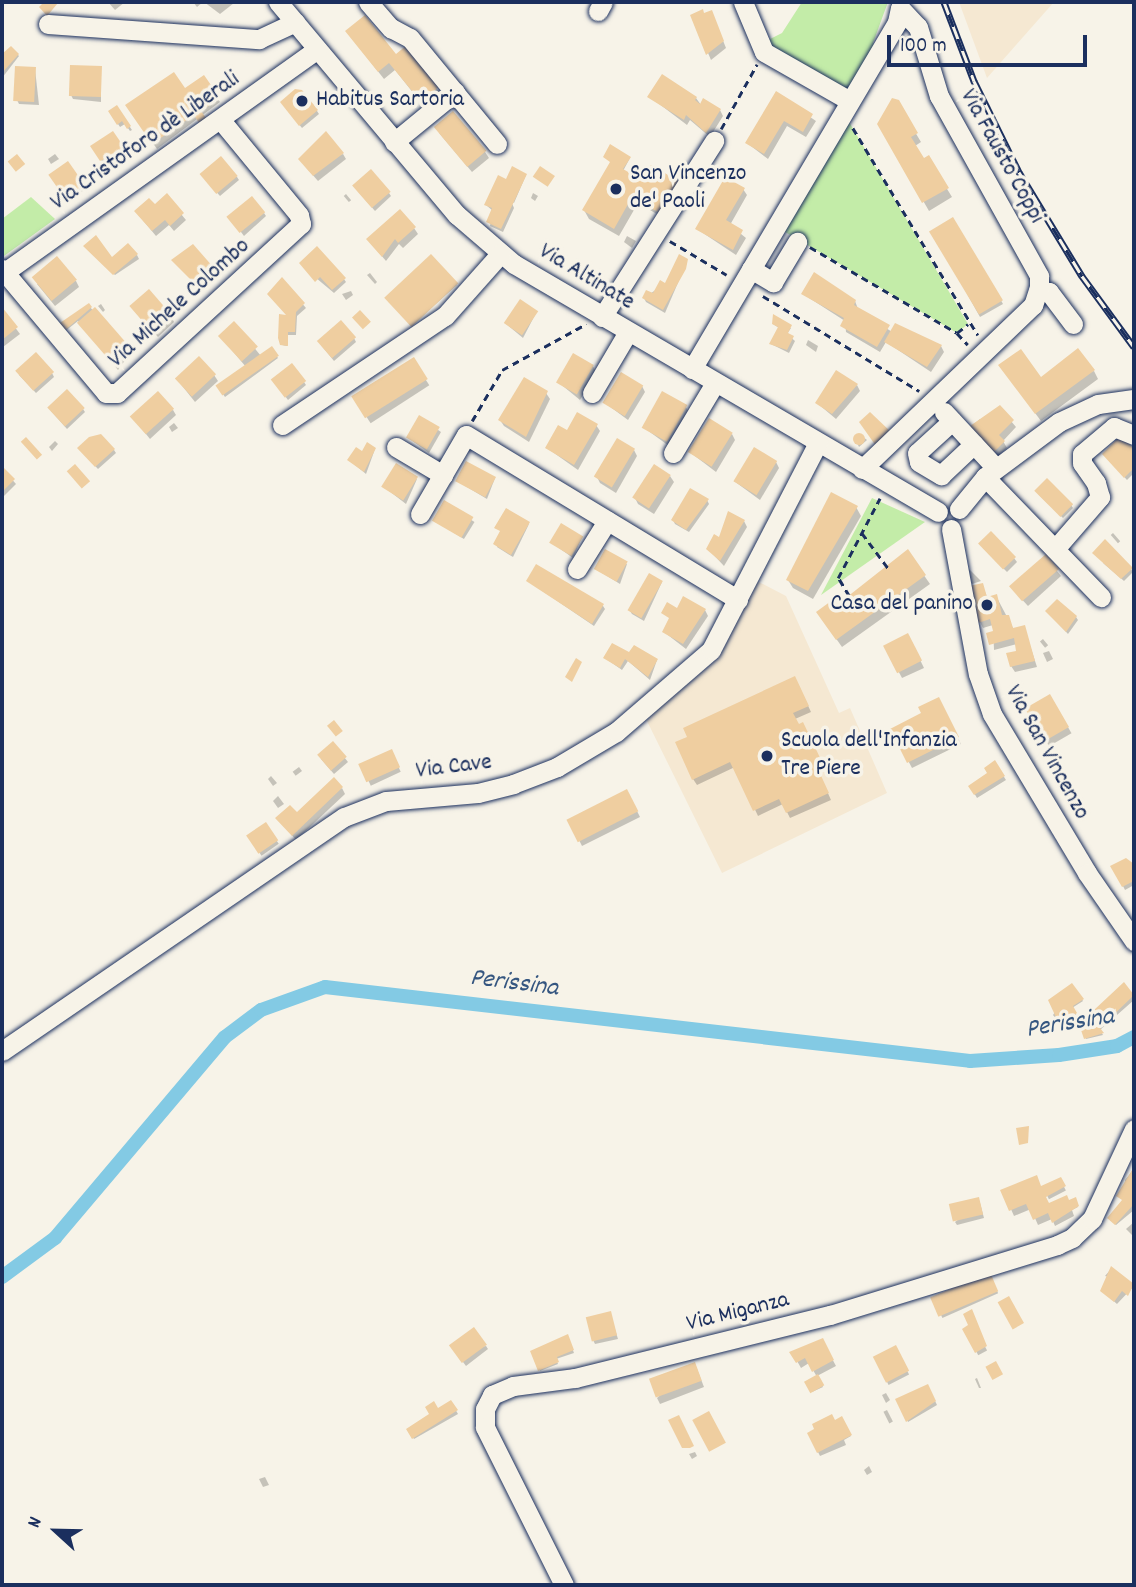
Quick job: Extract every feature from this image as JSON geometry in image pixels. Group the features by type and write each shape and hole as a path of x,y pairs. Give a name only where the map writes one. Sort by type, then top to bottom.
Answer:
{"street":[{"name":"Via Altinate","path":"278,2 457,215 501,253 595,319 628,332 938,512"},
{"path":"368,2 391,28 410,38 498,144"},
{"path":"743,2 764,52 845,105"},
{"name":"Via Fausto Coppi","path":"692,369 744,275 897,22 900,5"},
{"name":"Via Fausto Coppi","path":"900,5 918,27 939,96 1039,276 1038,291"},
{"path":"48,24 259,39 295,22"},
{"name":"Via Cristoforo dè Liberali","path":"3,272 317,49"},
{"path":"394,142 455,92"},
{"name":"Via Michele Colombo","path":"3,272 106,393 117,393 301,224 299,215 220,119"},
{"path":"595,319 654,232 666,221 714,141"},
{"path":"744,275 773,282 803,244"},
{"path":"282,425 445,316 501,253"},
{"path":"862,469 1033,305 1038,291 1049,292 1073,324"},
{"path":"592,393 628,332"},
{"path":"673,453 715,383"},
{"path":"958,509 997,468 1076,412 1134,399"},
{"path":"933,401 997,468 1055,549 1101,597"},
{"path":"997,468 1083,421 1134,410"},
{"path":"952,421 917,453 919,462 942,475 974,444"},
{"path":"1055,549 1100,497 1097,483 1082,463 1082,454 1114,427 1134,435"},
{"path":"420,514 466,435 738,600"},
{"name":"Via Cave","path":"2,1051 361,808 402,798 493,790 558,767 600,744 711,650 818,443"},
{"path":"396,447 443,475"},
{"path":"948,505 958,509 961,519 951,528 940,524 938,512 948,505"},
{"path":"577,569 607,520"},
{"name":"Via San Vincenzo","path":"951,528 978,674 992,715 1087,873 1134,941"},
{"name":"Via Miganza","path":"564,1585 485,1427 485,1409 499,1390 575,1378 830,1315 1057,1245 1072,1238 1092,1219 1134,1129"}],"path":[{"path":"714,141 764,52"},
{"path":"845,105 984,353"},
{"path":"654,232 744,275"},
{"path":"803,244 957,332 984,353"},
{"path":"762,295 933,401"},
{"path":"466,435 502,370 595,319"},
{"path":"957,332 968,324"},
{"path":"849,596 838,578 880,498"},
{"path":"862,533 888,568"}],"shaded area":[{"path":"959,2 1054,2 987,78"},
{"name":"Scuola dell'Infanzia Tre Piere","path":"755,580 786,596 839,713 850,708 887,793 722,873 646,719 715,656"}],"green space":[{"path":"802,2 888,2 873,43 877,46 846,90 764,42 782,33"},
{"path":"842,110 968,324 957,333 775,226"},
{"path":"31,197 55,219 4,256 2,219"},
{"path":"872,498 925,522 821,595"}],"building":[{"path":"44,2 58,3 47,16 39,7"},
{"path":"703,9 704,13 712,10 724,41 706,55 690,15"},
{"path":"365,15 396,54 407,45 440,86 421,102 389,63 378,72 345,31"},
{"path":"11,46 19,54 2,73 2,54"},
{"path":"70,65 102,66 101,97 69,96"},
{"path":"15,66 36,67 34,102 13,101"},
{"path":"174,72 185,88 204,75 220,98 201,111 206,118 199,123 194,115 152,144 125,105"},
{"path":"662,74 697,97 695,100 700,104 703,98 721,109 706,133 686,115 684,120 647,97"},
{"path":"295,89 302,90 318,110 299,126 280,102"},
{"path":"776,91 813,114 803,132 784,121 764,154 745,143"},
{"path":"892,98 899,100 918,133 911,137 924,158 929,155 949,188 922,203 877,124"},
{"path":"117,105 131,126 127,129 122,121 117,125 108,111"},
{"path":"453,111 486,151 467,167 434,127"},
{"path":"113,131 126,150 100,161 90,146"},
{"path":"326,131 344,153 313,176 298,159"},
{"path":"610,144 631,157 623,169 642,180 651,165 682,183 663,215 632,197 614,229 582,210 610,162 603,157"},
{"path":"17,154 25,164 16,172 8,162"},
{"path":"221,156 238,176 216,194 200,174"},
{"path":"68,161 85,185 65,199 48,175"},
{"path":"512,166 527,174 501,229 486,222 492,208 484,205 498,175 506,179"},
{"path":"540,166 555,176 548,187 533,177"},
{"path":"371,169 391,192 372,208 352,185"},
{"path":"725,177 745,188 726,220 743,230 733,250 695,229"},
{"path":"167,193 184,213 170,226 165,220 152,231 134,211 149,198 155,204"},
{"path":"252,196 265,212 240,233 226,217"},
{"path":"400,209 416,227 398,243 395,239 382,257 366,239"},
{"path":"953,217 1003,300 979,315 929,231"},
{"path":"96,235 112,257 128,243 138,254 113,275 83,246"},
{"path":"193,244 214,268 195,284 171,260"},
{"path":"317,246 346,278 332,290 320,277 315,282 299,263"},
{"path":"431,254 458,283 411,327 384,298"},
{"path":"679,254 688,259 686,269 663,310 642,298 646,290 653,293 660,280 665,283"},
{"path":"57,256 77,280 52,301 32,277"},
{"path":"814,272 856,300 854,305 890,325 877,347 840,326 844,318 801,294"},
{"path":"282,277 305,303 296,312 295,332 288,332 288,346 280,345 278,338 279,314 286,315 267,294"},
{"path":"149,289 172,315 152,332 129,306"},
{"path":"520,299 538,311 522,335 504,323"},
{"path":"89,303 92,307 63,332 57,325"},
{"path":"2,307 18,327 2,340"},
{"path":"95,307 131,349 113,364 77,323"},
{"path":"360,310 371,322 363,329 352,318"},
{"path":"773,314 792,325 788,333 794,336 787,350 769,344 778,327 772,324"},
{"path":"341,320 356,337 332,358 317,341"},
{"path":"234,321 258,347 242,362 218,336"},
{"path":"895,323 942,345 927,367 884,342"},
{"path":"272,346 279,356 222,395 215,386"},
{"path":"1078,348 1095,370 1035,414 998,365 1021,349 1041,377"},
{"path":"36,352 54,372 33,391 15,371"},
{"path":"573,353 594,365 577,394 556,382"},
{"path":"199,356 216,374 192,397 175,379"},
{"path":"414,357 428,379 365,418 351,396"},
{"path":"292,363 306,381 285,398 271,380"},
{"path":"836,370 858,384 832,414 815,403"},
{"path":"621,372 643,385 625,416 602,403"},
{"path":"524,377 548,391 526,437 498,420"},
{"path":"67,389 85,408 65,426 47,407"},
{"path":"158,391 174,409 146,434 130,416"},
{"path":"662,391 687,405 667,442 642,428"},
{"path":"1000,405 1014,420 999,435 1005,441 993,453 970,426"},
{"path":"577,412 598,424 574,465 545,448 558,425 567,430"},
{"path":"870,412 891,432 876,446 859,422"},
{"path":"419,415 440,427 427,450 406,438"},
{"path":"709,418 733,433 712,467 688,452"},
{"path":"101,434 115,449 95,467 77,448 89,437"},
{"path":"854,434 864,434 864,444 854,444"},
{"path":"1121,435 1134,449 1134,468 1124,478 1102,454"},
{"path":"26,437 42,455 37,460 21,442"},
{"path":"617,438 635,449 612,487 594,477"},
{"path":"367,442 376,448 364,472 347,460 356,447 362,451"},
{"path":"754,447 777,461 757,495 733,481"},
{"path":"466,461 496,477 485,497 455,481"},
{"path":"396,463 418,477 403,501 381,487"},
{"path":"75,464 90,481 82,489 67,471"},
{"path":"654,464 671,475 649,508 632,498"},
{"path":"2,466 15,479 2,492"},
{"path":"1047,478 1073,504 1060,517 1034,491"},
{"path":"690,488 709,499 686,530 671,520"},
{"path":"831,492 858,506 808,591 786,580"},
{"path":"444,500 473,517 461,538 432,521"},
{"path":"506,508 530,522 511,555 493,544 500,531 494,528"},
{"path":"728,511 745,520 720,561 706,549 714,534 719,537"},
{"path":"561,523 583,536 571,556 549,543"},
{"path":"991,531 1016,557 1003,569 978,544"},
{"path":"1105,539 1133,568 1121,579 1092,553"},
{"path":"605,549 628,562 617,582 594,569"},
{"path":"908,549 926,575 836,640 816,612 838,596 842,601"},
{"path":"1046,554 1059,569 1022,601 1009,586"},
{"path":"536,564 604,604 592,624 526,581"},
{"path":"649,573 663,581 641,618 628,610"},
{"path":"983,583 987,597 997,594 1002,615 1009,615 1013,628 1025,625 1035,661 1010,667 1006,653 1016,651 1014,638 989,645 986,633 993,631 990,619 978,623 969,586"},
{"path":"683,596 706,609 683,644 662,632 669,618 661,613 667,602 677,608"},
{"path":"1057,599 1077,616 1066,632 1045,611"},
{"path":"908,633 922,661 897,673 883,646"},
{"path":"612,643 629,652 634,645 658,659 648,677 625,659 620,668 603,658"},
{"path":"576,658 582,662 572,682 565,677"},
{"path":"795,676 809,706 793,713 799,724 803,722 823,764 817,767 829,793 786,813 779,799 753,811 730,762 692,780 675,742 687,737 683,728"},
{"path":"1050,694 1069,727 1044,741 1025,708"},
{"path":"939,697 959,737 907,763 890,729 921,713 918,707"},
{"path":"334,720 343,731 336,737 327,726"},
{"path":"333,741 347,757 331,771 317,755"},
{"path":"392,749 400,767 366,782 358,764"},
{"path":"995,760 1005,776 974,795 968,786 987,773 984,768"},
{"path":"334,777 343,787 292,836 275,818 290,805 297,812"},
{"path":"627,789 638,811 578,842 566,820"},
{"path":"266,822 278,840 258,854 246,835"},
{"path":"1126,858 1134,864 1134,881 1122,887 1110,866"},
{"path":"1124,982 1134,995 1100,1028 1104,1033 1084,1039 1079,1024"},
{"path":"1072,983 1084,999 1073,1006 1077,1013 1060,1026 1048,1000"},
{"path":"1029,1126 1028,1143 1019,1145 1016,1128"},
{"path":"1134,1167 1134,1204 1115,1225 1107,1218 1122,1200 1116,1196"},
{"path":"1037,1175 1041,1186 1061,1177 1066,1186 1046,1197 1049,1203 1067,1195 1069,1200 1076,1197 1079,1206 1052,1223 1048,1213 1033,1220 1026,1204 1009,1211 1000,1190"},
{"path":"979,1197 983,1215 953,1222 949,1204"},
{"path":"1111,1266 1134,1284 1128,1296 1122,1291 1114,1302 1100,1291"},
{"path":"990,1272 998,1291 938,1317 930,1297"},
{"path":"1009,1296 1024,1323 1013,1329 998,1302"},
{"path":"972,1309 987,1346 975,1353 962,1329 968,1325 963,1314"},
{"path":"611,1311 617,1335 592,1342 586,1317"},
{"path":"474,1327 487,1345 462,1363 449,1345"},
{"path":"568,1334 574,1350 557,1357 559,1362 538,1371 530,1351"},
{"path":"823,1338 834,1360 812,1372 805,1358 796,1363 789,1352"},
{"path":"896,1345 909,1371 886,1383 873,1357"},
{"path":"996,1361 1003,1374 992,1380 985,1367"},
{"path":"695,1362 702,1381 656,1398 649,1379"},
{"path":"818,1374 824,1385 810,1393 804,1382"},
{"path":"928,1384 936,1401 906,1422 895,1399"},
{"path":"451,1400 458,1410 412,1439 406,1429 429,1414 425,1407 434,1401 438,1408"},
{"path":"709,1411 726,1443 709,1452 692,1420"},
{"path":"832,1414 835,1420 842,1416 852,1435 817,1453 807,1433 814,1429 812,1424"},
{"path":"679,1415 694,1446 690,1448 682,1448 668,1420"}],"waterway":[{"name":"Perissina","path":"2,1277 55,1238 225,1037 261,1010 325,987 970,1061 1059,1055 1117,1046 1134,1037"}],"railway":[{"path":"944,2 974,81 1019,172 1082,276 1134,347"}],"place":[{"name":"Habitus Sartoria","path":"302,101"},
{"name":"San Vincenzo de' Paoli","path":"616,189"},
{"name":"Casa del panino","path":"987,605"},
{"name":"Scuola dell'Infanzia Tre Piere","path":"767,756"}]}
